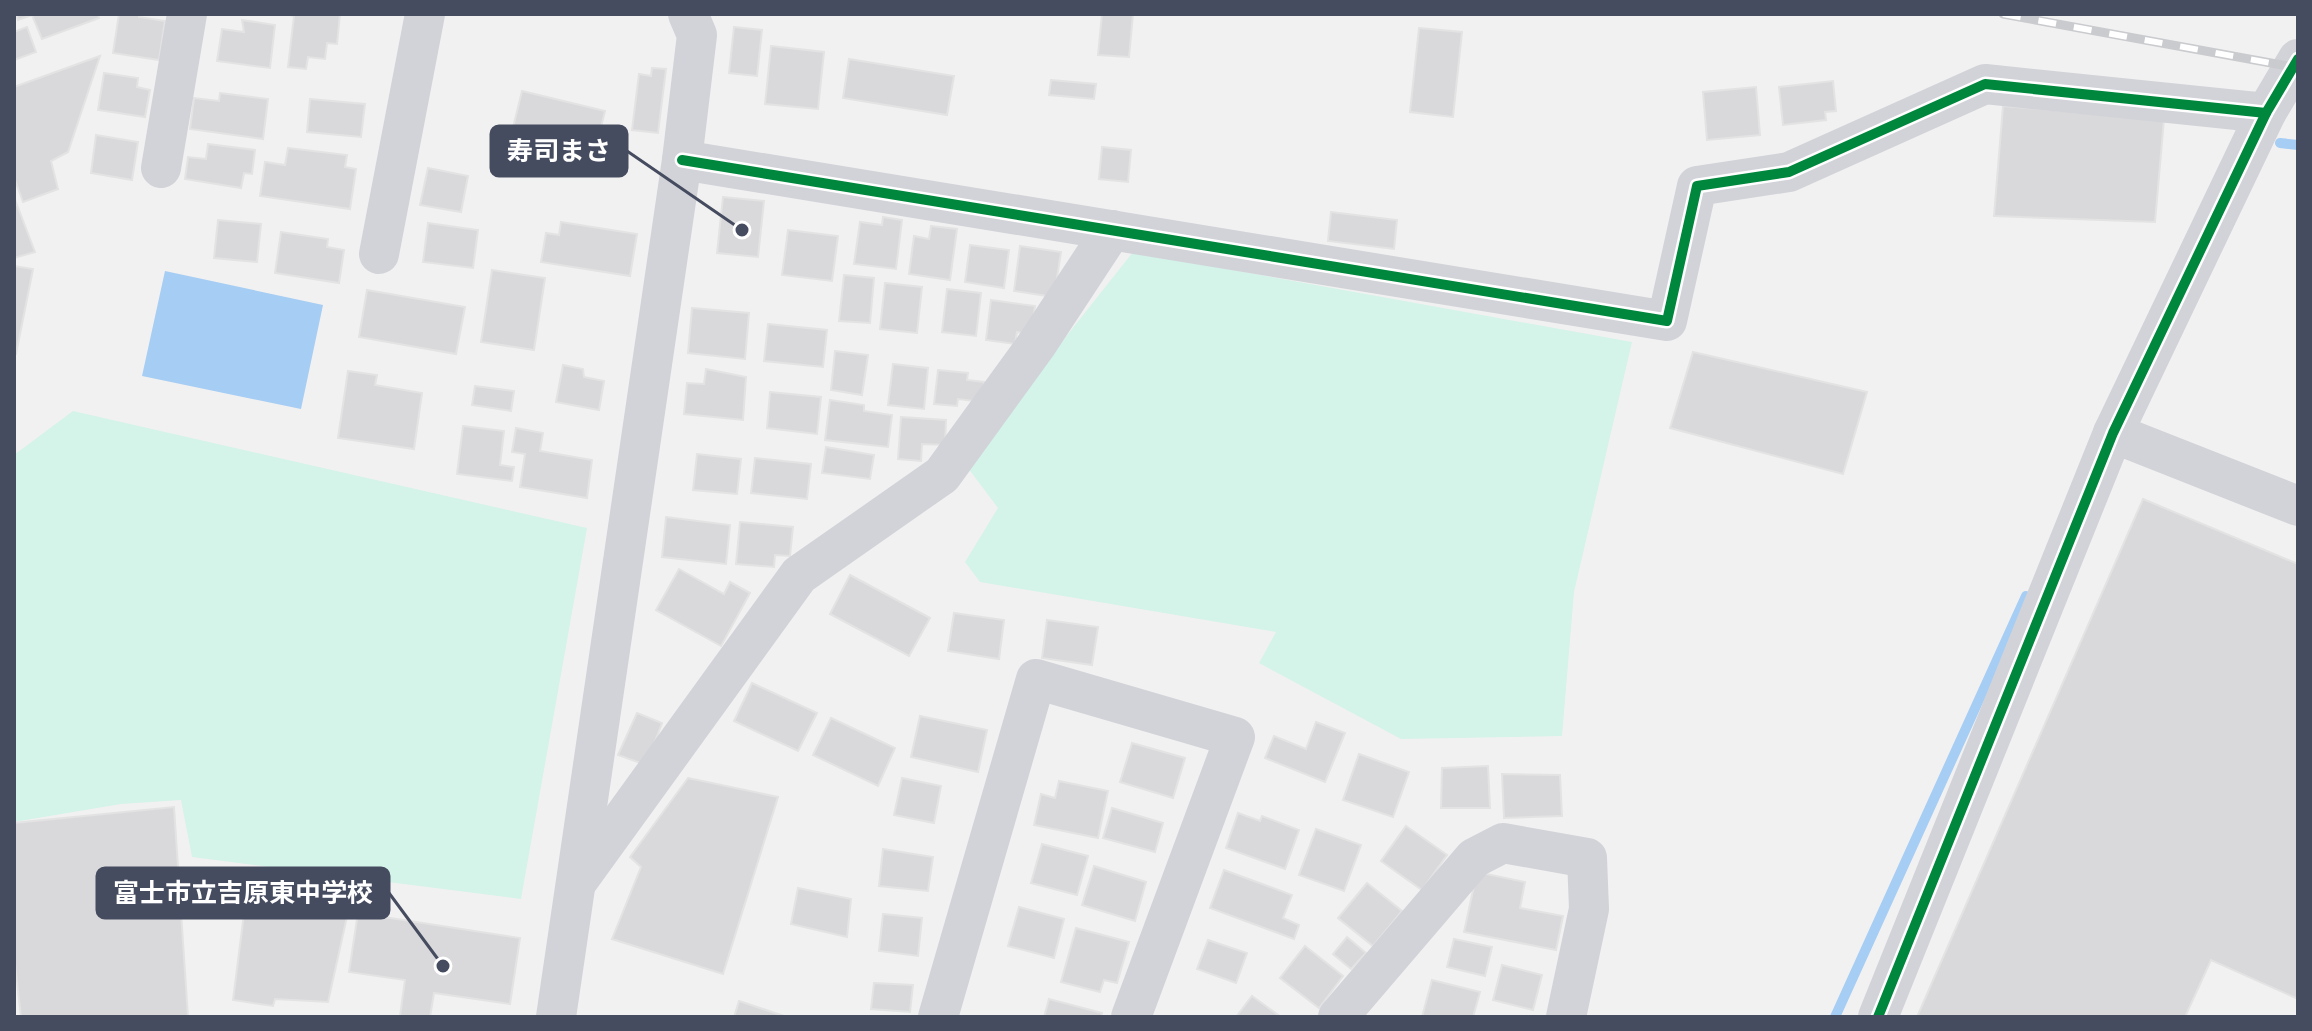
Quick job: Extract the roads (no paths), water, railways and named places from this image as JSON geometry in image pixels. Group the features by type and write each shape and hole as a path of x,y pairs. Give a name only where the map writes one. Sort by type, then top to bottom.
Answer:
{"street":[{"path":"161,168 187,14"},
{"path":"379,254 425,14"},
{"path":"556,1017 682,160 697,35 688,14"},
{"path":"1878,1017 2113,433 2266,113 2298,59"},
{"path":"682,160 1667,321 1697,186 1789,172 1985,84 2266,113"},
{"path":"576,884 799,575 942,475 1037,344 1112,230"},
{"path":"2113,433 2298,506"},
{"path":"938,1017 1036,679 1235,737 1131,1017"},
{"path":"1338,1017 1474,858 1503,843 1587,858 1589,909 1566,1017"}],"water":[{"path":"165,271 323,305 301,409 142,376"}],"waterway":[{"path":"2280,143 2298,145"},
{"path":"1835,1017 2026,596"}],"railway":[{"path":"2003,14 2298,68"}],"place":[{"name":"寿司まさ","path":"742,230"},
{"name":"富士市立吉原東中学校","path":"443,966"}]}
